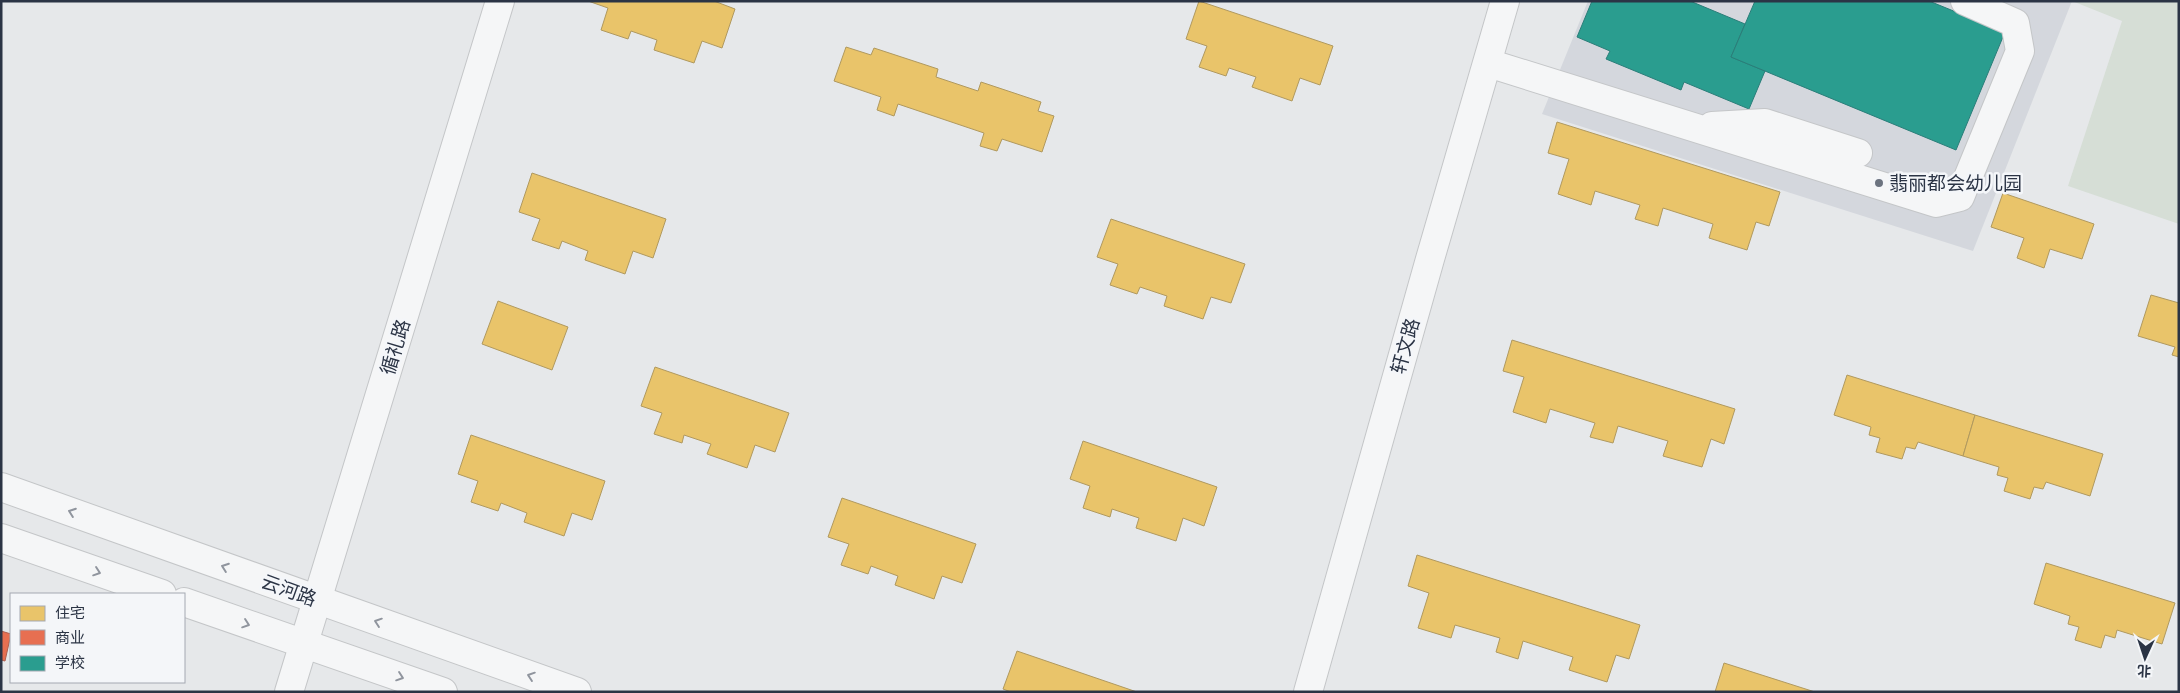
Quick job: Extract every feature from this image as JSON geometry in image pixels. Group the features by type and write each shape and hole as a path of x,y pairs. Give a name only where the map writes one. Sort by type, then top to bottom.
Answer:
{"street":[{"name":"循礼路","path":"288,692 318,600 500,1"},
{"name":"轩文路","path":"1308,692 1505,1"},
{"path":"1488,63 1936,203 1960,197 2020,51 2015,23 1965,1"},
{"path":"1694,127 1766,123 1858,152"},
{"name":"云河路","path":"1,487 577,692"},
{"path":"1,538 159,593"},
{"path":"185,602 443,692"}],"shaded area":[{"name":"翡丽都会幼儿园","path":"1588,1 2072,1 1973,251 1542,114"},
{"path":"2072,1 2179,1 2179,224 2068,186 2122,21"}],"building: 住宅":[{"path":"588,1 714,1 735,9 722,48 702,41 694,63 654,50 657,40 631,31 628,39 601,30 608,8"},
{"path":"1199,1 1333,46 1320,85 1300,78 1292,101 1252,87 1256,77 1229,68 1226,76 1199,67 1207,46 1186,39"},
{"path":"846,47 871,55 874,48 938,69 936,77 978,91 981,82 1041,102 1038,111 1054,116 1042,152 1002,139 997,151 980,146 984,133 898,104 894,116 877,110 881,97 834,81"},
{"path":"1557,122 1780,192 1769,226 1756,222 1747,250 1709,238 1713,224 1663,208 1658,226 1635,219 1640,205 1595,191 1591,205 1558,194 1569,159 1548,153"},
{"path":"532,173 666,219 653,258 633,251 625,274 585,260 588,251 562,241 559,249 532,240 540,219 519,212"},
{"path":"2003,193 2094,224 2082,259 2050,249 2044,268 2017,258 2024,238 1991,227"},
{"path":"1111,219 1245,264 1231,303 1211,297 1203,319 1164,306 1167,296 1140,287 1137,294 1110,285 1118,264 1097,257"},
{"path":"2151,295 2179,303 2179,357 2172,355 2175,347 2138,336"},
{"path":"498,301 568,327 552,370 482,344"},
{"path":"1512,340 1735,409 1724,444 1711,439 1702,467 1663,456 1668,441 1618,426 1613,443 1590,437 1595,423 1550,409 1546,423 1513,412 1524,377 1503,371"},
{"path":"655,367 789,413 775,452 755,445 747,468 707,454 711,444 684,435 682,443 654,434 662,413 641,406"},
{"path":"1847,375 1975,415 1963,456 1918,442 1915,449 1906,447 1902,459 1876,452 1880,438 1869,435 1871,427 1834,415"},
{"path":"1975,415 2103,454 2090,496 2046,482 2043,489 2034,487 2030,499 2004,491 2008,478 1997,475 1999,467 1963,456"},
{"path":"471,435 605,481 592,520 572,513 564,536 524,522 527,513 501,503 498,511 471,502 478,481 458,474"},
{"path":"1083,441 1217,487 1204,526 1183,518 1176,541 1136,528 1139,518 1112,509 1110,517 1083,508 1090,486 1070,479"},
{"path":"842,498 976,544 962,583 942,576 934,599 895,585 898,576 871,566 868,574 841,565 849,544 828,537"},
{"path":"1417,555 1640,625 1629,659 1616,655 1607,682 1569,670 1573,657 1523,641 1518,659 1496,652 1500,638 1455,625 1451,638 1418,628 1429,593 1408,586"},
{"path":"2046,563 2175,603 2162,644 2117,630 2115,638 2105,635 2101,648 2075,640 2079,627 2068,624 2070,616 2034,604"},
{"path":"1017,651 1137,692 1011,692 1003,689"},
{"path":"1724,663 1815,692 1715,692"}],"building: 商业":[{"path":"1,631 10,634 10,638 5,661 1,660"}],"building: 学校":[{"path":"1592,1 1690,1 1745,24 1731,57 1765,71 1749,109 1684,82 1681,90 1606,59 1610,51 1577,37"},
{"path":"1755,1 1929,1 2005,32 1956,150 1731,57"}],"place":[{"name":"翡丽都会幼儿园","path":"1879,183"}]}
